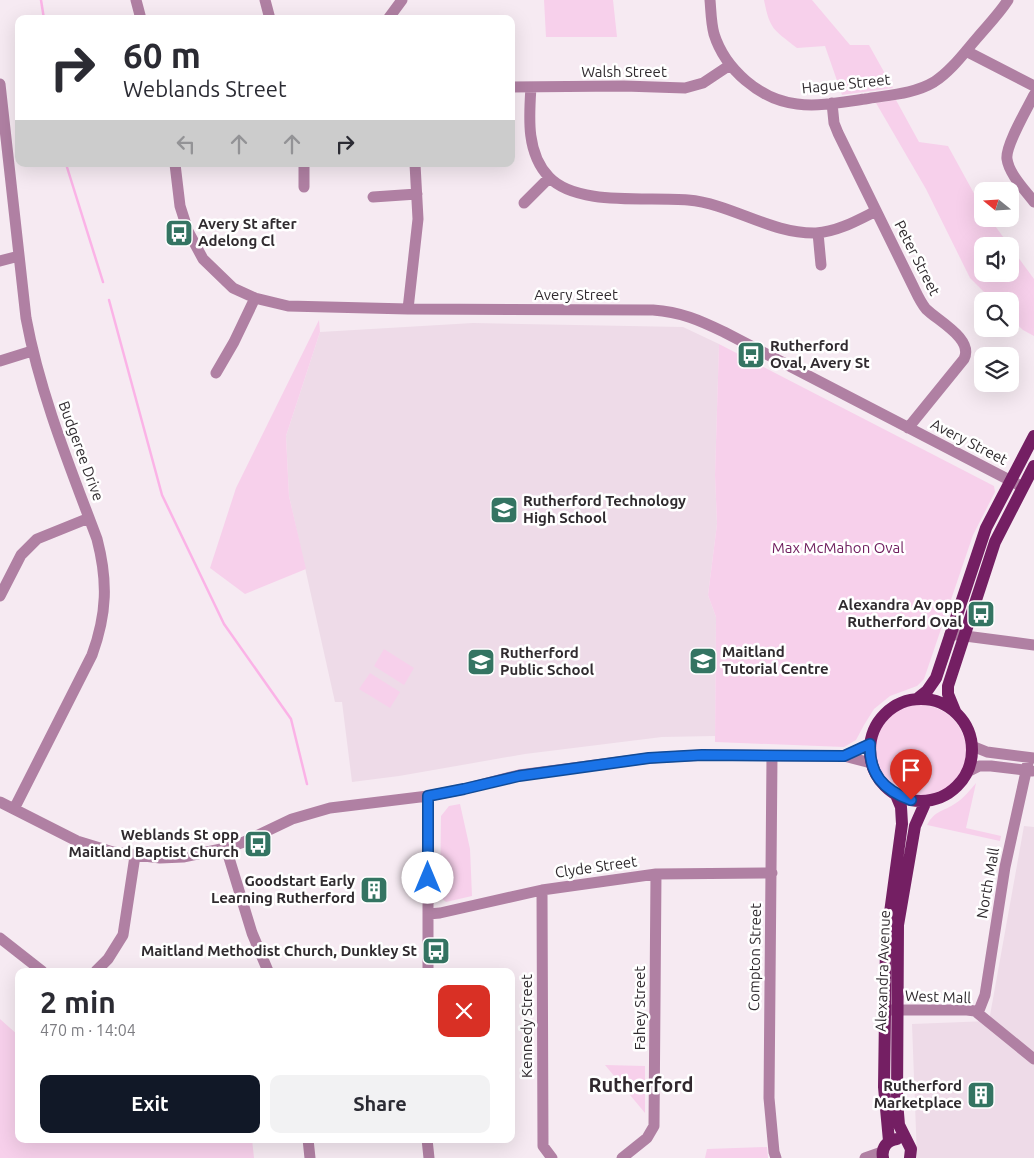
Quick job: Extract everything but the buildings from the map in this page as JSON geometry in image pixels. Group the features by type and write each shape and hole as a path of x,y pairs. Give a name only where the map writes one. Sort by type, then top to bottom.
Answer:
{"main road":[{"path":"917,698 932,685 980,541 1034,436"},
{"path":"955,711 939,701 917,698 903,701 887,711 875,726 870,744 871,763 880,782 896,795 911,800 926,801 936,799 954,788 967,772 972,746 966,727 955,711 948,694 948,686 995,542 1034,466"},
{"name":"Alexandra Avenue","path":"896,795 901,807 902,824 886,942 896,1101 899,1126 910,1149 910,1158"},
{"name":"Alexandra Avenue","path":"885,1151 884,1096 898,925 915,826 926,801"},
{"path":"885,1151 899,1139 908,1144"}],"street":[{"path":"136,0 140,15"},
{"path":"266,0 269,15"},
{"path":"391,15 402,0"},
{"name":"Hague Street","path":"710,0 714,34 730,65 749,83 774,98 796,104 832,104 906,93 935,82 950,70 1008,0"},
{"path":"966,51 1034,86"},
{"name":"Walsh Street","path":"515,87 624,86 685,88 703,83 730,65"},
{"name":"Budgeree Drive","path":"0,84 26,318 32,351 46,398 102,558 105,576 104,614 92,655 14,809"},
{"path":"531,87 530,136 532,147 549,178 564,189 575,193 601,197 678,199 704,202 734,210 773,227 818,233 848,225 876,211"},
{"path":"1034,95 1008,147 1006,158 1015,176 1034,202"},
{"name":"Peter Street","path":"832,104 834,123 838,133 912,284 925,307 960,337 967,351 964,360 908,428"},
{"name":"Avery Street","path":"175,167 180,206 188,232 202,259 233,288 256,298 288,306 653,310 680,313 724,332 1023,487"},
{"path":"304,167 304,187"},
{"path":"408,308 417,234 415,167"},
{"path":"524,203 549,178"},
{"path":"373,197 417,194"},
{"path":"818,233 821,265"},
{"path":"0,261 19,256"},
{"path":"216,373 256,298"},
{"path":"0,361 32,351"},
{"path":"0,596 21,555 37,539 89,518"},
{"path":"950,634 1034,645"},
{"path":"844,756 870,744"},
{"path":"972,746 987,752 1031,758"},
{"path":"0,802 77,841 113,852 160,858 184,857 226,848 309,813 428,796 519,776 649,758 702,755 844,756 871,763"},
{"name":"Compton Street","path":"772,756 769,1098 776,1158"},
{"name":"North Mall","path":"978,1013 985,994 1005,867 1030,770 1031,758"},
{"path":"967,772 979,766 1030,770"},
{"path":"428,796 428,968"},
{"path":"226,848 252,933 267,968"},
{"path":"99,968 108,959 123,935 135,856"},
{"name":"Clyde Street","path":"428,914 542,890 656,874 772,873"},
{"name":"Fahey Street","path":"622,1158 647,1138 654,1126 656,874"},
{"name":"Kennedy Street","path":"542,890 543,1146 552,1158"},
{"path":"0,938 38,968"},
{"name":"West Mall","path":"891,1010 967,1010 978,1013 1034,1059"},
{"path":"308,1143 310,1158"},
{"path":"427,1143 429,1158"},
{"path":"867,1158 885,1151"}],"shaded area":[{"name":"Rutherford Technology High School","path":"473,323 683,327 719,344 715,475 717,524 708,595 716,617 715,736 662,737 525,754 399,776 352,782 342,702 335,702 289,496 286,436 320,332"},
{"path":"1024,826 1034,827 1034,1158 917,1158 912,1024 989,1021"}],"green space":[{"path":"544,0 613,0 617,37 546,37"},
{"path":"764,0 812,0 850,45 869,45 893,88 842,95 825,46 797,48 774,28 768,17"},
{"path":"896,100 919,142 948,146 974,193 974,228 997,228 1003,237 974,237 974,282 970,278 926,189 876,103"},
{"path":"1019,258 1034,279 1034,336 1019,326 1019,292 984,292 974,282 1019,282"},
{"path":"319,320 320,332 286,436 289,496 306,569 245,594 210,568 236,488"},
{"name":"Max McMahon Oval","path":"719,344 994,486 995,492 973,535 924,679 917,686 890,696 874,709 856,740 844,747 715,742 716,617 708,595 717,524 715,475"},
{"path":"384,649 414,668 404,685 374,666"},
{"path":"370,673 400,692 390,708 359,689"},
{"path":"920,705 929,706 946,713 958,725 965,742 965,760 958,777 946,789 929,796 920,797 911,796 894,789 882,777 875,760 874,751 875,742 882,725 894,713 911,706"},
{"path":"976,783 966,828 1001,836 1000,841 927,825 936,814 962,799"},
{"path":"460,804 470,849 472,896 446,902 440,897 441,816 449,806"},
{"path":"0,1019 15,1032 15,1143 252,1143 254,1158 0,1158"},
{"path":"605,1065 645,1066 645,1113"},
{"path":"767,1147 768,1158 705,1158 707,1149"}],"waterway":[{"path":"41,0 43,15"},
{"path":"67,167 103,282"},
{"path":"109,300 162,495 224,624 291,719 307,784"}],"place":[{"name":"Avery St after Adelong Cl","path":"179,233"},
{"name":"Rutherford Oval, Avery St","path":"751,355"},
{"name":"Rutherford Technology High School","path":"504,510"},
{"name":"Alexandra Av opp Rutherford Oval","path":"981,614"},
{"name":"Maitland Tutorial Centre","path":"703,661"},
{"name":"Rutherford Public School","path":"481,662"},
{"name":"Weblands St opp Maitland Baptist Church","path":"258,844"},
{"name":"Goodstart Early Learning Rutherford","path":"374,890"},
{"name":"Maitland Methodist Church, Dunkley St","path":"436,951"},
{"name":"Rutherford Marketplace","path":"981,1095"}],"district":[{"name":"Rutherford","path":"641,1085"}],"route":[{"path":"428,878 428,796 528,774 675,755 844,756 870,744 871,763 880,782 896,795 911,800"}]}
